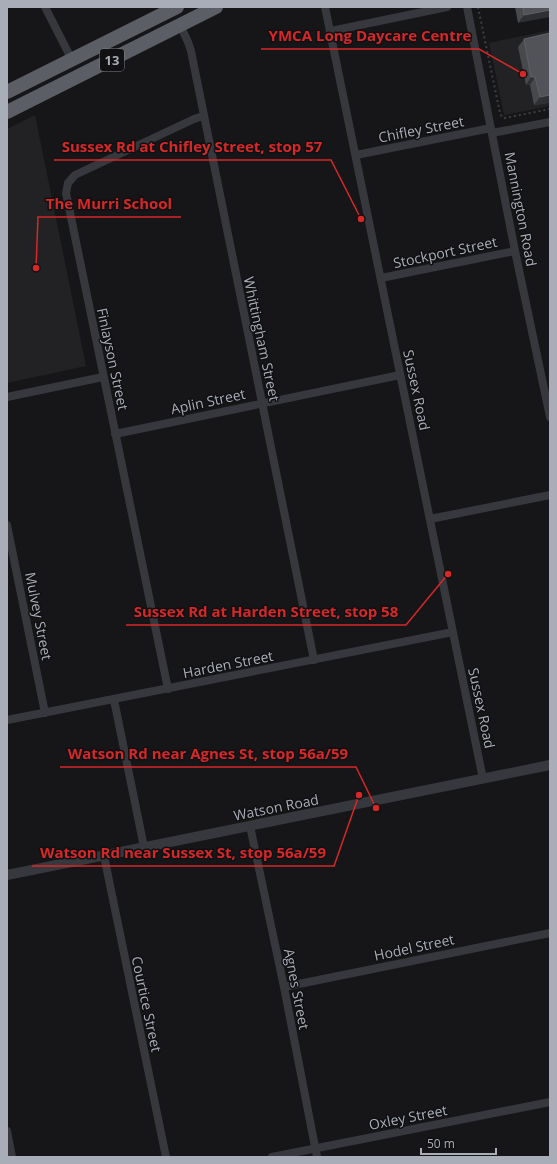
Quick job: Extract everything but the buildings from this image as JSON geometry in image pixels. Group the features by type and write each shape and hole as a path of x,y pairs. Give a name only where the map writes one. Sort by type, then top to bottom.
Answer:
{"highway":[{"name":"13","path":"7,92 177,7"},
{"name":"13","path":"7,112 216,7"}],"street":[{"path":"45,7 72,60"},
{"name":"Sussex Road","path":"326,7 483,779"},
{"path":"331,31 447,7"},
{"name":"Mannington Road","path":"467,7 515,251 550,417"},
{"name":"Whittingham Street","path":"180,26 191,51 314,660"},
{"name":"Finlayson Street","path":"168,689 66,193 68,183 75,175 194,118 203,116"},
{"name":"Chifley Street","path":"356,155 492,130 550,122"},
{"name":"Stockport Street","path":"381,278 515,251"},
{"name":"Aplin Street","path":"116,434 400,375"},
{"path":"7,397 103,377"},
{"path":"430,519 550,495"},
{"name":"Mulvey Street","path":"7,525 45,713"},
{"name":"Harden Street","path":"7,720 453,632"},
{"path":"114,700 144,847"},
{"name":"Watson Road","path":"7,875 550,765"},
{"name":"Agnes Street","path":"250,826 284,987 316,1153"},
{"name":"Courtice Street","path":"104,856 166,1157"},
{"name":"Hodel Street","path":"284,987 550,933"},
{"name":"Oxley Street","path":"272,1157 316,1153 550,1102"},
{"path":"7,1131 12,1157"}],"path":[{"path":"478,7 502,117 505,118 550,109"}],"shaded area":[{"path":"550,30 550,106 504,115 489,43"},
{"path":"35,115 86,366 7,383 7,129"}],"place":[{"name":"YMCA Long Daycare Centre","path":"523,74"},
{"name":"Sussex Rd at Chifley Street, stop 57","path":"361,219"},
{"name":"The Murri School","path":"36,268"},
{"name":"Sussex Rd at Harden Street, stop 58","path":"448,574"},
{"name":"Watson Rd near Sussex St, stop 56a/59","path":"359,795"},
{"name":"Watson Rd near Agnes St, stop 56a/59","path":"376,808"}]}
